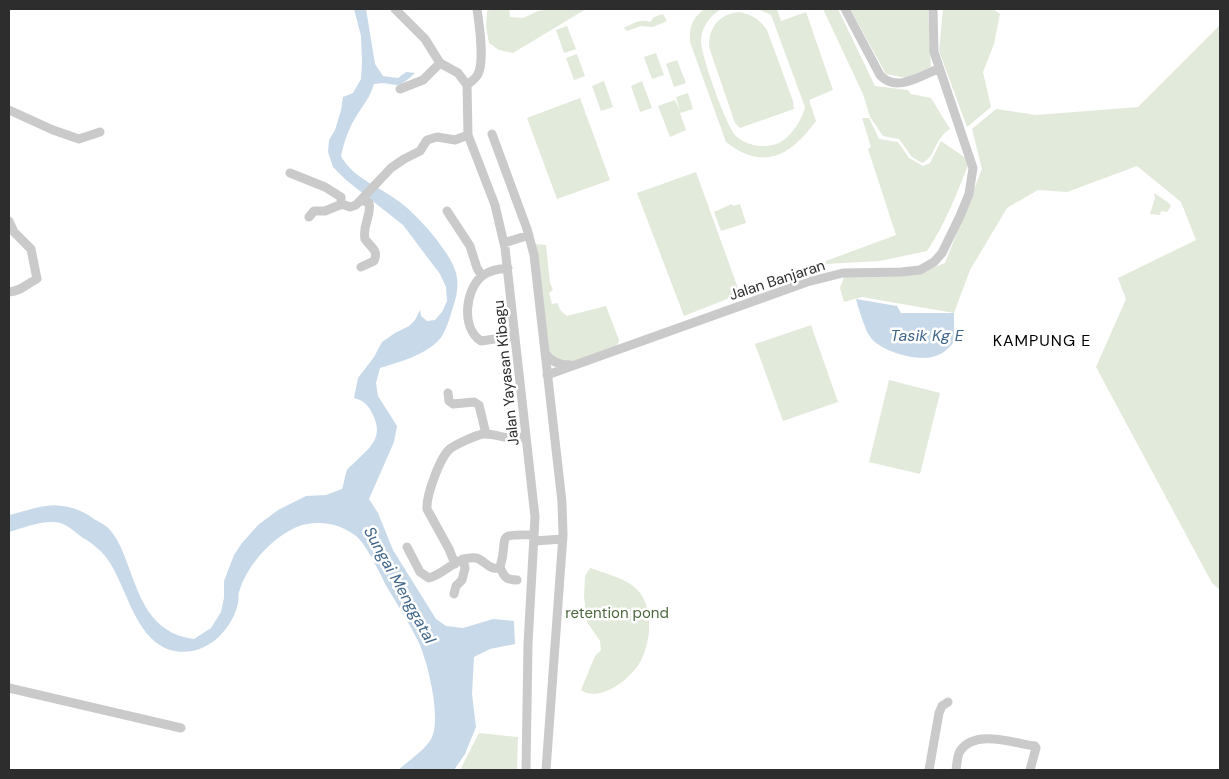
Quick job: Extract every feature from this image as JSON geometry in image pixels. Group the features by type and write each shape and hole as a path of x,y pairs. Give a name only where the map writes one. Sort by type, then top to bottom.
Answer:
{"street":[{"path":"395,9 425,39 440,63 458,73 467,85 477,75 480,67 476,9"},
{"path":"845,9 880,76 884,80 890,83 901,84 938,69"},
{"name":"Jalan Banjaran","path":"547,375 807,282 843,274 920,270 934,262 942,253 960,216 969,194 973,168 938,69 934,52 933,9"},
{"path":"400,89 423,80 440,63"},
{"name":"Jalan Yayasan Kibagu","path":"467,85 468,135 495,205 504,243 534,499 534,538 528,644 526,770"},
{"path":"9,110 53,130 79,139 100,132"},
{"path":"492,134 529,235 534,255 562,502 563,539 546,770"},
{"path":"309,217 314,211 325,211 341,205 354,206 397,162 420,151 426,140 434,137 455,140 468,135"},
{"path":"290,173 329,189 341,197 341,205"},
{"path":"361,267 374,262 376,255 375,249 365,240 364,226 370,207 363,198"},
{"path":"447,210 470,246 477,268 482,276"},
{"path":"9,221 14,232 31,250 37,279 25,288 9,292"},
{"path":"504,243 529,235"},
{"path":"508,268 488,272 475,284 468,301 469,324 481,341 515,336"},
{"path":"545,353 550,360 572,365"},
{"path":"550,399 555,380 572,365"},
{"path":"448,393 449,400 453,404 474,402 479,405 486,434"},
{"path":"455,564 449,549 430,517 427,504 438,467 451,448 486,434 511,438 526,436"},
{"path":"517,580 505,578 500,567 503,560 503,542 506,538 510,535 563,539"},
{"path":"407,547 420,572 429,578 463,559 476,558 491,568 496,569 500,567"},
{"path":"454,594 456,586 462,580 465,568 463,559"},
{"path":"9,688 181,728"},
{"path":"929,770 939,713 942,706 948,702"},
{"path":"959,770 959,754 974,740 984,738 1035,746 1030,770"}],"green space":[{"path":"509,9 510,17 523,18 538,11 550,9 586,9 513,53 499,50 489,43 486,27 487,11"},
{"path":"704,9 721,9 707,22 701,40 709,73 720,105 736,136 756,146 774,145 788,137 799,123 805,107 771,15 758,9 777,9 781,21 806,12 833,90 809,100 816,121 797,143 776,156 765,158 753,156 740,151 726,142 690,42 692,24"},
{"path":"823,9 838,9 875,86 908,90 911,94 931,98 950,129 941,138 927,160 922,163 912,157 899,139 883,136 870,117 863,94"},
{"path":"850,9 928,9 931,67 906,78 886,74"},
{"path":"943,9 993,9 1000,14 994,44 983,72 991,107 967,127 939,51"},
{"path":"739,12 755,18 767,30 793,101 794,109 740,128 735,123 709,47 711,33 716,23 726,15"},
{"path":"663,14 667,21 653,27 641,26 627,31 624,28 640,21 650,22 654,17"},
{"path":"1220,25 1220,590 1212,583 1096,367 1126,299 1118,278 1196,240 1181,202 1137,166 1067,192 1038,190 1007,208 970,270 954,313 862,297 844,302 840,288 844,277 921,273 945,263 982,169 972,129 996,109 1036,115 1138,107"},
{"path":"567,26 576,49 564,53 556,30"},
{"path":"656,53 664,75 652,79 644,57"},
{"path":"577,54 585,76 574,80 566,58"},
{"path":"677,60 686,83 674,87 666,64"},
{"path":"604,81 613,107 601,111 592,86"},
{"path":"642,81 652,108 640,112 631,86"},
{"path":"688,93 693,109 680,113 686,130 670,137 658,106 675,100 680,111 676,97"},
{"path":"580,98 610,180 557,199 527,118"},
{"path":"862,118 869,118 879,139 898,142 909,158 923,166 930,163 941,141 970,161 946,218 927,251 880,261 825,264 826,261 896,235 868,149 871,147"},
{"path":"696,172 740,294 684,316 637,193"},
{"path":"1154,193 1169,203 1171,206 1167,212 1161,211 1160,215 1150,214 1155,198"},
{"path":"732,204 733,206 740,204 746,223 721,231 714,212"},
{"path":"535,244 546,245 550,283 553,290 549,293 552,304 557,303 561,311 567,316 606,306 619,340 617,346 572,362 554,360 549,352"},
{"path":"811,325 838,402 783,421 755,344"},
{"path":"889,380 940,393 920,474 869,462"},
{"name":"retention pond","path":"590,568 618,578 633,586 645,602 649,623 647,645 639,664 621,683 605,692 596,694 581,690 595,656 601,650 600,641 587,622 584,597 585,576"},
{"path":"479,733 518,737 517,770 460,770"}],"water":[{"name":"Sungai Menggatal","path":"354,9 366,9 375,64 383,76 398,78 406,72 415,73 398,85 374,84 350,128 341,156 346,164 359,176 397,200 422,223 447,254 453,264 457,281 456,299 443,334 438,341 418,355 380,368 376,383 378,396 397,426 394,442 369,499 378,513 393,550 436,619 446,626 463,628 493,619 514,621 515,644 490,649 474,657 472,694 476,727 465,754 454,770 398,770 416,756 431,739 435,719 430,677 419,643 408,622 369,553 360,540 350,532 331,524 316,523 302,525 282,535 263,551 248,571 239,592 235,613 223,632 207,646 186,652 175,651 162,646 151,638 135,615 107,559 95,546 69,527 60,523 48,522 34,524 9,532 10,515 36,508 56,505 87,514 107,527 116,538 142,600 156,621 166,629 194,639 211,628 221,612 224,598 224,581 234,555 258,525 278,510 306,496 326,495 342,489 347,470 374,442 377,430 373,415 366,404 354,398 358,378 374,357 382,342 409,326 415,320 420,310 421,316 427,321 435,320 442,312 447,301 446,287 440,274 403,225 346,180 333,167 328,152 329,140 335,130 343,97 353,93 361,79 361,36"},
{"name":"Tasik Kg E","path":"856,299 897,306 901,313 954,313 954,342 939,355 932,357 916,358 897,354 880,346 869,335"}],"district":[{"name":"KAMPUNG E","path":"1042,340"}]}
